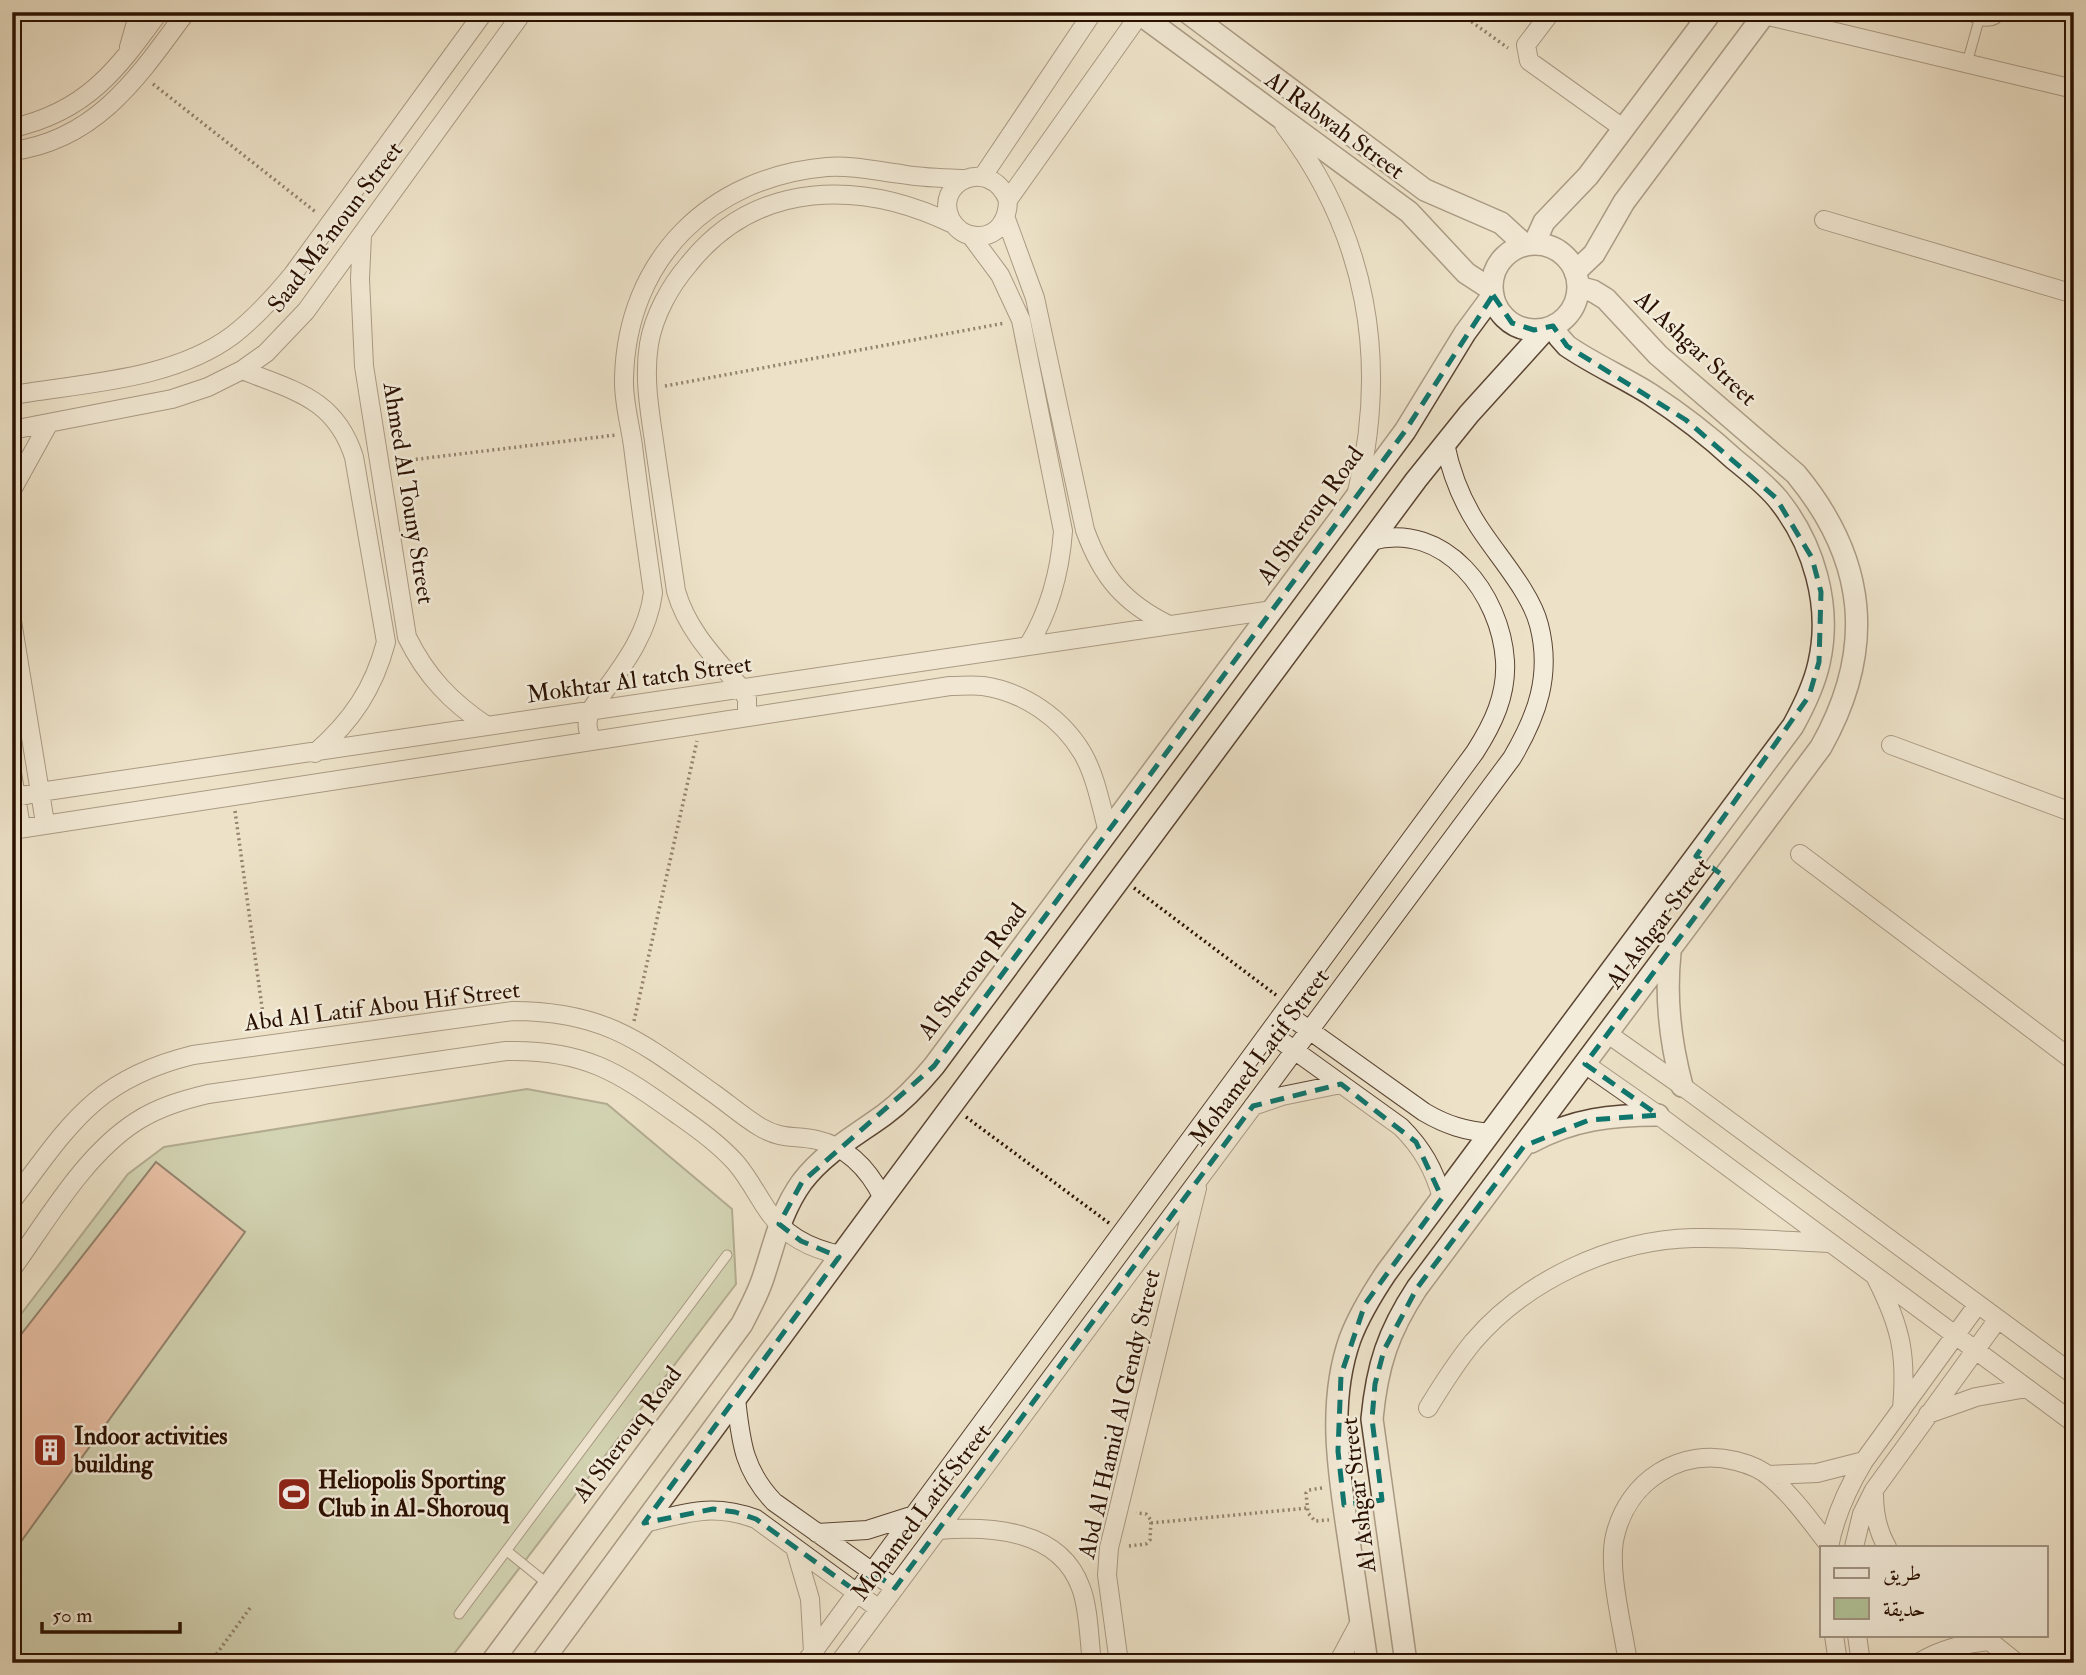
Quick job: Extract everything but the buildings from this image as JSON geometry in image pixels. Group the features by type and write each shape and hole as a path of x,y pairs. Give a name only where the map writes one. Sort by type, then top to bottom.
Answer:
{"street":[{"path":"124,60 139,12"},
{"path":"12,128 52,116 87,97 107,80 124,60 159,12"},
{"path":"12,151 45,144 73,132 98,116 121,96 140,74 186,12"},
{"name":"Saad Ma'moun Street","path":"12,395 150,373 192,358 231,336 265,308 293,274 484,12"},
{"name":"Saad Ma'moun Street","path":"12,430 172,399 208,387 242,370 287,333 306,311 523,12"},
{"path":"983,176 1093,12"},
{"name":"Al Rabwah Street","path":"1187,12 1425,190 1501,223 1530,244"},
{"path":"1550,12 1527,45 1526,54 1529,61 1624,129"},
{"path":"1530,244 1545,222 1577,189 1624,129 1711,12"},
{"path":"1139,13 1008,200 1006,219 1035,298 1085,530 1094,555 1125,598 1146,614 1170,625"},
{"name":"Al Rabwah Street","path":"1139,13 1409,212 1466,272 1492,293"},
{"path":"1577,279 1624,202 1765,13 2074,89"},
{"path":"124,60 140,74"},
{"path":"1275,114 1300,146 1321,181 1339,218 1364,296 1370,336 1371,404 1366,457 1356,497"},
{"path":"592,740 587,721 590,711 643,634 653,593 624,380 627,339 638,300 657,263 683,231 714,204 750,184 789,172 830,167 872,169 933,178 964,179 983,176 1003,189 1008,200"},
{"path":"953,224 948,205 950,194 964,179"},
{"path":"1409,212 1425,190"},
{"path":"747,717 747,699 741,688 690,627 681,610 676,591 647,389 649,343 660,309 677,278 699,250 727,228 758,210 791,198 827,194 862,195 909,205 953,224 971,236 1000,275 1021,320 1063,531 1061,556 1050,603 1028,646"},
{"path":"971,236 991,234 1000,228 1006,219"},
{"path":"1824,220 2074,294"},
{"name":"Ahmed Al Touny Street","path":"362,235 360,279 363,355 407,637 418,659 448,697 487,726"},
{"path":"541,1663 1371,541 1476,405 1549,328 1563,320 1571,310 1577,299 1577,279 1569,260 1548,246 1530,244 1514,249 1504,256 1493,278 1492,293 1497,306 1512,323 1523,328 1549,328"},
{"name":"Al Ashgar Street","path":"1406,1663 1372,1419 1375,1384 1384,1350 1398,1317 1821,747 1846,694 1857,636 1856,607 1843,549 1831,522 1815,497 1796,474 1665,362 1606,299 1577,279"},
{"name":"Al Sherouq Road","path":"491,1663 742,1324 765,1274 779,1224 789,1202 803,1182 818,1163 836,1147 887,1113 915,1088 957,1037 1356,497 1417,412 1492,293"},
{"name":"Al Ashgar Street","path":"1367,1663 1338,1451 1337,1413 1341,1375 1350,1339 1366,1304 1442,1198 1793,726 1809,695 1819,662 1823,627 1821,592 1812,558 1797,526 1783,507 1751,473 1719,446 1652,396 1567,346 1549,328"},
{"name":"Ahmed Al Touny Street","path":"242,370 307,397 324,407 348,438 354,457 386,642 379,668 368,692 345,725 315,753"},
{"path":"12,490 49,423"},
{"name":"Mohamed Latif Street","path":"839,1663 1511,758 1530,728 1541,694 1544,659 1539,623 1520,587 1466,506 1450,466 1445,444"},
{"path":"359,486 382,484"},
{"name":"Mohamed Latif Street","path":"809,1657 1493,725 1503,695 1505,663 1500,631 1489,601 1470,575 1448,554 1421,541 1395,537 1371,541"},
{"name":"Mokhtar Al tatch Street","path":"14,797 1273,610"},
{"path":"12,621 45,823"},
{"path":"927,662 929,689"},
{"path":"12,773 17,828 929,689 982,686 1013,694 1041,708 1065,729 1083,755 1095,784 1108,832"},
{"path":"411,739 416,767"},
{"path":"1891,745 2074,813"},
{"path":"1800,854 2074,1061"},
{"path":"1696,856 1725,877"},
{"path":"1670,950 1668,1017 1682,1086"},
{"path":"1287,1008 1309,1030 1424,1112 1444,1124 1467,1131 1490,1133"},
{"name":"Abd Al Latif Abou Hif Street","path":"12,1201 69,1125 90,1104 113,1087 165,1062 193,1055 513,1011 574,1015 631,1036 761,1128 797,1139 816,1140 849,1154 869,1174 883,1198"},
{"path":"1269,1032 1401,1127 1416,1142 1432,1168 1442,1198"},
{"path":"1608,1034 2074,1375"},
{"path":"12,1269 99,1153 117,1135 160,1109 208,1094 506,1051 532,1050 584,1059 631,1081 719,1145 737,1164 766,1210 779,1224 807,1245 841,1255"},
{"path":"1585,1064 2074,1423"},
{"path":"1253,1106 1282,1096 1341,1084"},
{"path":"1524,1146 1555,1129 1589,1120 1623,1115 1658,1115"},
{"name":"Abd Al Hamid Al Gendy Street","path":"1119,1663 1107,1575 1109,1548 1199,1179"},
{"path":"1428,1408 1449,1373 1475,1340 1504,1312 1537,1287 1573,1268 1611,1253 1651,1243 1691,1238 1832,1243"},
{"path":"1875,1275 1891,1307 1901,1340 1905,1374 1902,1409"},
{"path":"1829,1546 1840,1506 1864,1461 1978,1304"},
{"path":"1854,1546 1862,1514 1874,1490 1998,1319"},
{"path":"1928,1414 1976,1397 2027,1388"},
{"path":"736,1399 742,1446 748,1468 759,1487 774,1502 895,1588"},
{"path":"1628,1663 1613,1563 1614,1538 1621,1514 1635,1493 1652,1476 1674,1464 1698,1457 1723,1457 1747,1463 1769,1475 1829,1546"},
{"path":"1769,1475 1817,1474 1864,1461"},
{"path":"1874,1490 1874,1513 1886,1546"},
{"path":"1344,1502 1382,1500"},
{"path":"644,1523 713,1509 756,1519 879,1609"},
{"path":"817,1533 867,1530 914,1515"},
{"name":"Abd Al Hamid Al Gendy Street","path":"938,1530 965,1528 1017,1534 1039,1540 1058,1552 1073,1569 1082,1590 1092,1663"},
{"path":"795,1548 810,1599 809,1657"},
{"path":"1338,1663 1361,1620"},
{"path":"1833,1636 1838,1663"},
{"path":"1857,1636 1861,1663"},
{"path":"1918,1663 1960,1644 1986,1638 2017,1663"}],"lane":[{"path":"1961,12 1991,22 2003,12"},
{"path":"1966,63 1979,20"},
{"path":"459,1614 727,1255"},
{"path":"507,1551 549,1585"}],"path":[{"path":"1458,12 1513,52 1526,54"},
{"path":"140,74 330,223"},
{"path":"647,389 1021,320"},
{"path":"378,464 631,433"},
{"path":"631,1036 701,724"},
{"path":"232,795 267,1045"},
{"path":"1121,878 1287,1008"},
{"path":"952,1106 1122,1233"},
{"path":"1307,1491 1344,1502 1315,1521 1310,1516 1306,1495 1307,1491"},
{"path":"1151,1522 1308,1508"},
{"path":"1109,1548 1148,1542 1151,1522 1146,1514 1116,1512"},
{"path":"210,1663 250,1608"}],"highlighted area":[{"path":"1493,295 1512,323 1534,330 1553,326 1567,346 1686,420 1776,498 1812,558 1821,592 1819,662 1809,696 1696,856 1725,877 1585,1064 1658,1115 1589,1120 1524,1146 1417,1288 1384,1350 1375,1384 1372,1419 1382,1500 1344,1505 1338,1451 1341,1375 1365,1304 1442,1198 1416,1142 1341,1084 1253,1106 895,1588 872,1572 857,1592 756,1519 735,1512 713,1509 644,1523 839,1257 801,1241 779,1224 802,1182 934,1066 1405,431"}],"green space":[{"name":"Heliopolis Sporting Club in Al-Shorouq","path":"527,1089 607,1104 732,1209 736,1284 447,1663 12,1663 12,1326 128,1174 164,1147"}],"place":[{"name":"Indoor activities building","path":"50,1450"},
{"name":"Heliopolis Sporting Club in Al-Shorouq","path":"294,1494"}]}
